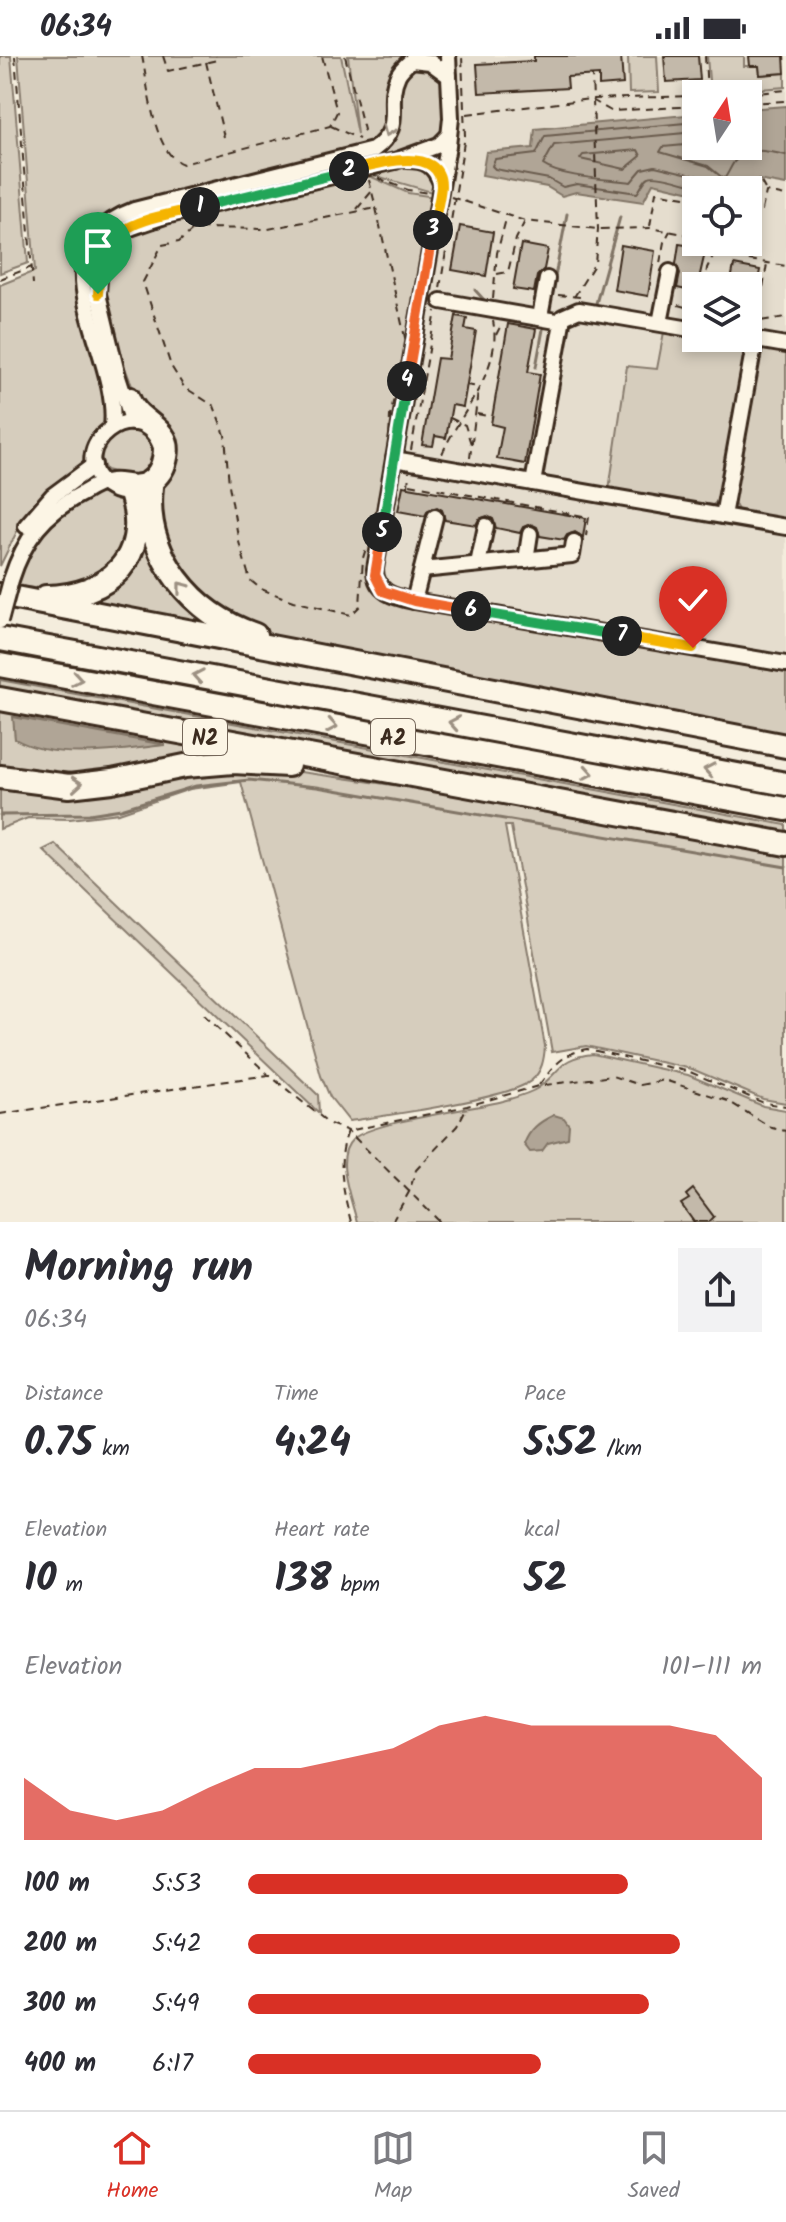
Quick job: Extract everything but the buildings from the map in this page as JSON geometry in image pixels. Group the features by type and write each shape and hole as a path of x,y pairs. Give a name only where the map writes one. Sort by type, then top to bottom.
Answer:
{"highway":[{"path":"3,587 51,597 90,590 107,581 123,565 135,542 144,486"},
{"path":"144,486 161,550 175,578 191,598 235,628 343,656 351,663"},
{"path":"3,587 351,663 786,746"},
{"name":"A2","path":"0,639 786,784"},
{"name":"A2","path":"0,665 786,809"},
{"name":"N2","path":"0,699 786,844"},
{"name":"N2","path":"0,777 69,786 185,766 233,762 409,774"}],"street":[{"path":"448,56 449,135 401,461 376,582 389,595 414,601 786,664"},
{"path":"112,427 107,379 82,277 82,259 89,241 99,229 115,217 134,210 373,150 383,143 392,130 397,76 414,58 430,62 449,76"},
{"path":"138,418 117,367 98,294 105,250 124,230 165,216 395,161 439,145 449,135"},
{"path":"395,161 426,161 435,168 441,183"},
{"path":"660,323 670,272"},
{"path":"540,317 547,279"},
{"path":"441,301 493,303 540,317 565,318 579,310 682,327"},
{"path":"533,483 565,318"},
{"path":"762,340 786,345"},
{"path":"723,516 747,352"},
{"path":"138,418 159,424 171,447 166,471 144,486 115,490 104,483 94,465 98,442 112,427 138,418"},
{"path":"401,461 786,527"},
{"path":"0,621 3,587 14,546 37,512 61,489 94,465"},
{"path":"3,587 21,550 41,522 76,496 113,480 144,486"},
{"path":"414,601 435,517"},
{"path":"478,564 486,526"},
{"path":"526,560 530,534"},
{"path":"422,570 572,555 574,542"}],"path":[{"path":"15,56 33,284"},
{"path":"142,56 161,141 173,161 183,164 330,126 337,112 322,56"},
{"path":"163,56 168,71 217,60 216,56"},
{"path":"345,56 364,130 359,136"},
{"path":"401,461 465,136 462,56"},
{"path":"705,56 706,80"},
{"path":"206,62 224,137"},
{"path":"565,318 595,263 598,215 592,75"},
{"path":"762,93 786,90"},
{"path":"466,114 591,99 682,96"},
{"path":"591,99 606,111 682,107"},
{"path":"762,102 786,101"},
{"path":"762,183 767,188 762,210"},
{"path":"356,210 376,208 406,342 388,427 389,441 374,523 363,558 360,606 351,615 293,601 261,589 250,580 229,485 225,435 214,406 178,379 143,282 162,245 179,242 195,228 268,229 356,210 372,191"},
{"path":"650,227 656,192 682,197"},
{"path":"766,192 786,196"},
{"path":"450,418 459,421 469,434 470,458 479,389 496,336 493,303 495,275 506,218"},
{"path":"495,275 508,272 516,239 525,221"},
{"path":"558,226 598,229 650,227 682,233"},
{"path":"741,256 786,266"},
{"path":"762,287 767,264"},
{"path":"0,279 32,267"},
{"path":"554,295 583,298"},
{"path":"664,301 682,306"},
{"path":"762,322 786,317"},
{"path":"466,385 479,389"},
{"path":"439,467 442,452 479,389"},
{"path":"475,414 493,417"},
{"path":"409,484 589,517 584,546 574,542"},
{"path":"204,1015 269,1075 330,1124 348,1131 440,1222"},
{"path":"538,1086 560,1059 587,1049 690,1072 764,1103 786,1106"},
{"path":"0,1114 269,1075"},
{"path":"348,1131 467,1106 538,1086 612,1076 640,1085 664,1080 728,1101 772,1128 786,1131"},
{"path":"392,1222 409,1192 416,1170 457,1126 467,1106"},
{"path":"348,1131 341,1151 341,1181 351,1222"}],"shaded area":[{"path":"0,56 11,56 28,263 0,273"},
{"path":"18,56 341,56 357,134 348,56 407,56 390,115 372,146 130,208 108,218 92,232 82,250 76,274 109,416 93,440 89,460 21,523 0,566 0,285 35,271"},
{"path":"46,56 786,56 786,704 250,606 182,387 70,414"},
{"path":"628,56 657,56 659,92 629,93"},
{"path":"707,56 744,56 744,66 759,66 760,75 785,73 785,87 762,89 762,80 709,80"},
{"path":"421,65 427,66 444,81 446,126 436,142 367,161 367,156 377,152 405,72"},
{"path":"412,163 435,177 435,193 371,172"},
{"path":"365,174 408,193 435,197 369,573 375,591 388,601 401,605 786,673 786,741 265,634 237,625 171,565 154,497 171,473 137,398 115,338 105,283 110,252 130,233"},
{"path":"664,332 682,335 682,352 747,352 721,498 708,509 609,490 627,366 657,369"},
{"path":"762,348 786,351 786,520 738,510 732,499"},
{"path":"134,429 152,446 152,460 148,467 133,476 106,470 102,454 107,442 119,433"},
{"path":"96,494 109,494 119,499 133,517 110,574 51,590 17,586 28,553 43,529 65,511"},
{"path":"152,532 234,632 26,599 92,593 142,533"},
{"path":"0,680 786,825 786,833 0,694"},
{"path":"0,705 266,759 112,777 0,773","holes":["14,717 161,744 76,752 15,739"]},
{"path":"265,767 428,790 786,852 786,1103 763,1099 692,1069 586,1046 552,1052 511,826 505,826 545,1046 540,1069 532,1080 499,1094 349,1121 330,1097 321,1076 241,782 190,789 119,813 70,819 28,818 0,829 0,782"},
{"path":"55,844 318,1095 319,1113 43,850"},
{"path":"593,1054 688,1075 763,1106 786,1110 786,1222 357,1222 344,1167 344,1156 353,1139 380,1127 526,1094 546,1082 573,1058"}],"water":[{"path":"786,106 786,185 762,181 762,176 682,176 682,190 653,183 643,202 576,192 562,196 547,187 482,175 486,152 533,148 535,129 682,115 682,160 762,160 762,108"},
{"path":"13,717 165,745 89,752 50,750 15,739"},
{"path":"554,1115 564,1118 569,1125 568,1138 548,1143 542,1151 530,1152 524,1144 529,1134 539,1123"}],"waterway":[{"path":"548,313 567,214"},
{"path":"595,307 620,217"},
{"path":"475,290 485,301 538,311"},
{"path":"536,367 544,324"},
{"path":"0,815 89,814 121,809 196,786 249,780 317,787 786,867"}],"route":[{"path":"98,294 100,263 105,250 124,230 140,222 395,161 426,161 435,168 441,183 375,569 376,582 389,595 414,601 693,648"}]}
